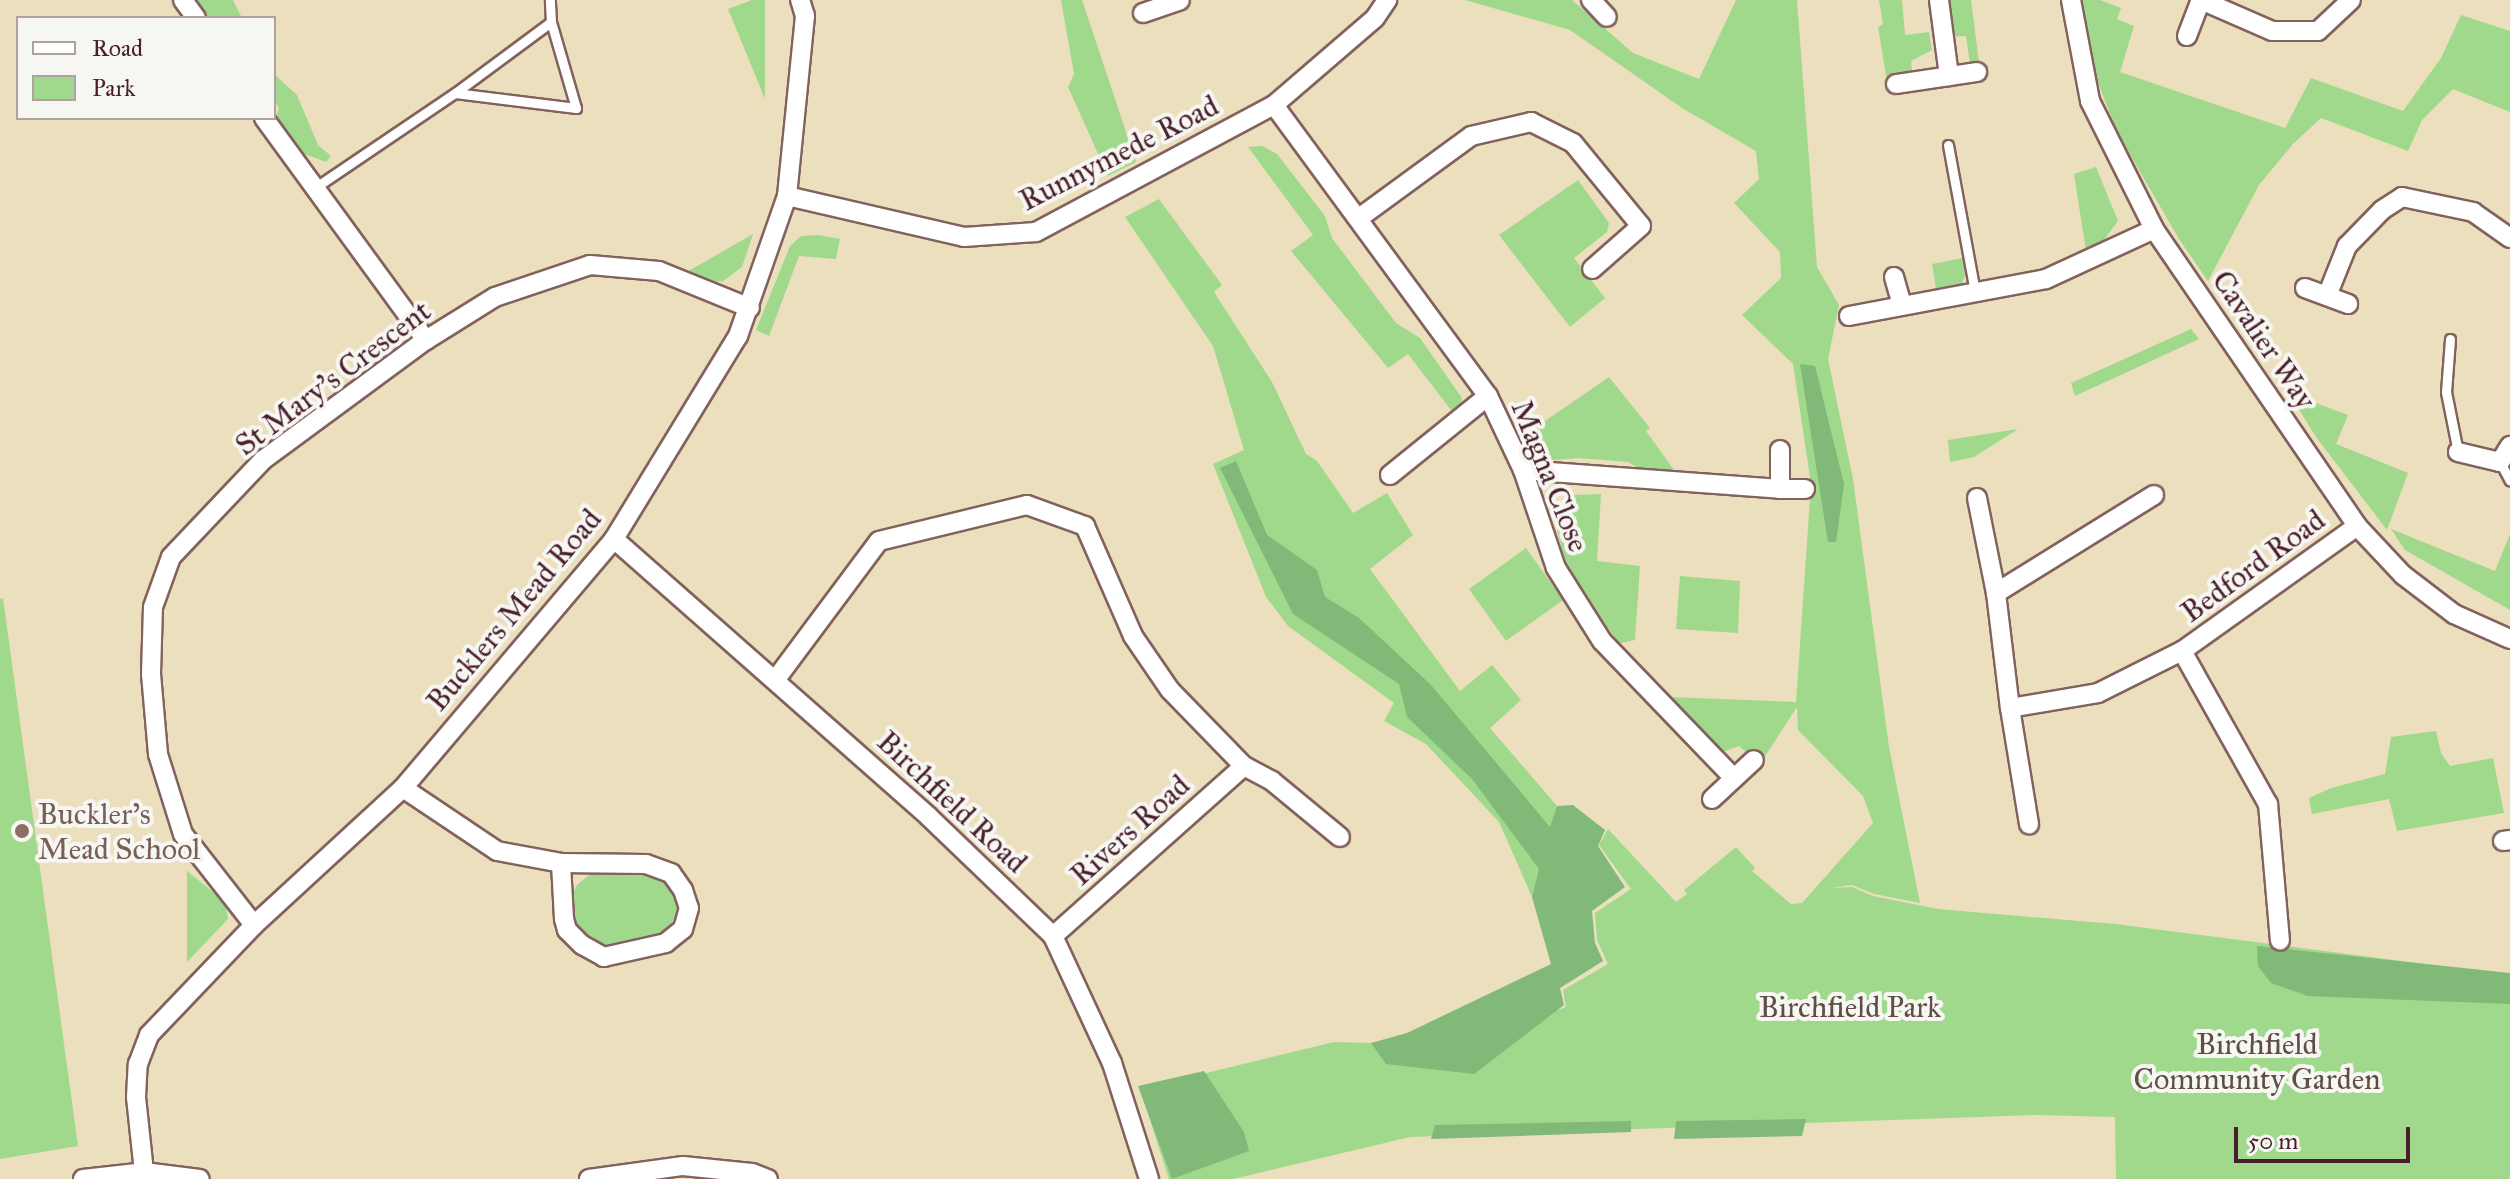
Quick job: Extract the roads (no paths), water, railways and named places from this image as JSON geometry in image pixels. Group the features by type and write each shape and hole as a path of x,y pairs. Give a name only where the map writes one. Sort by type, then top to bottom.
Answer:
{"street":[{"name":"Bucklers Mead Road","path":"144,1172 136,1097 138,1064 149,1035 254,925 403,788 614,539 738,336 787,196 805,16 800,0"},
{"path":"1143,13 1180,0"},
{"name":"Runnymede Road","path":"787,196 964,237 1036,232 1274,105 1375,18 1387,0"},
{"path":"1591,0 1607,17"},
{"path":"1939,0 1949,76"},
{"name":"Cavalier Way","path":"2071,0 2090,101 2154,229 2357,526 2403,575 2454,614 2510,639"},
{"path":"2187,36 2201,0 2272,31 2318,31 2351,0"},
{"path":"1896,84 1977,72"},
{"name":"Magna Close","path":"1274,105 1488,396 1523,470 1556,568 1602,641 1733,777"},
{"path":"265,120 426,340"},
{"path":"1359,218 1471,136 1531,122 1573,143 1641,226 1592,269"},
{"path":"2327,296 2347,246 2382,210 2402,197 2473,212 2510,238"},
{"path":"1849,316 2046,279 2154,229"},
{"name":"St Mary's Crescent","path":"254,925 183,834 158,754 151,674 153,607 171,557 263,460 426,340 495,297 590,265 659,271 750,308"},
{"path":"1894,277 1902,305"},
{"path":"2305,288 2348,304"},
{"path":"1390,475 1488,396"},
{"path":"1780,450 1780,489"},
{"path":"2458,452 2505,454"},
{"path":"1523,470 1805,489"},
{"path":"1996,593 2154,495"},
{"path":"1977,498 1996,593 2010,708 2029,824"},
{"path":"776,679 879,541 1027,505 1085,526 1133,636 1170,690 1244,766 1272,781 1340,837"},
{"name":"Bedford Road","path":"2010,708 2098,693 2182,651 2357,526"},
{"name":"Birchfield Road","path":"614,539 929,817 1053,936 1112,1063 1149,1179"},
{"name":"Bedford Road","path":"2182,651 2268,804 2280,940"},
{"path":"1712,799 1754,760"},
{"name":"Rivers Road","path":"1053,936 1244,766"},
{"path":"403,788 497,851 561,863 646,864 671,873 683,890 689,908 683,929 666,943 604,957 582,945 567,930 561,863"},
{"path":"589,1179 683,1166 752,1173 768,1179"},
{"path":"83,1179 144,1172 200,1179"}],"lane":[{"path":"455,93 576,108 551,22 550,0"},
{"path":"313,189 455,93 551,22"},
{"path":"1948,145 1975,292"},
{"path":"2450,339 2446,392 2458,452"},
{"path":"2505,454 2510,481"}],"place":[{"name":"Buckler's Mead School","path":"22,831"}],"park label":[{"name":"Birchfield Park","path":"1850,1007"},
{"name":"Birchfield Community Garden","path":"2257,1061"}]}
